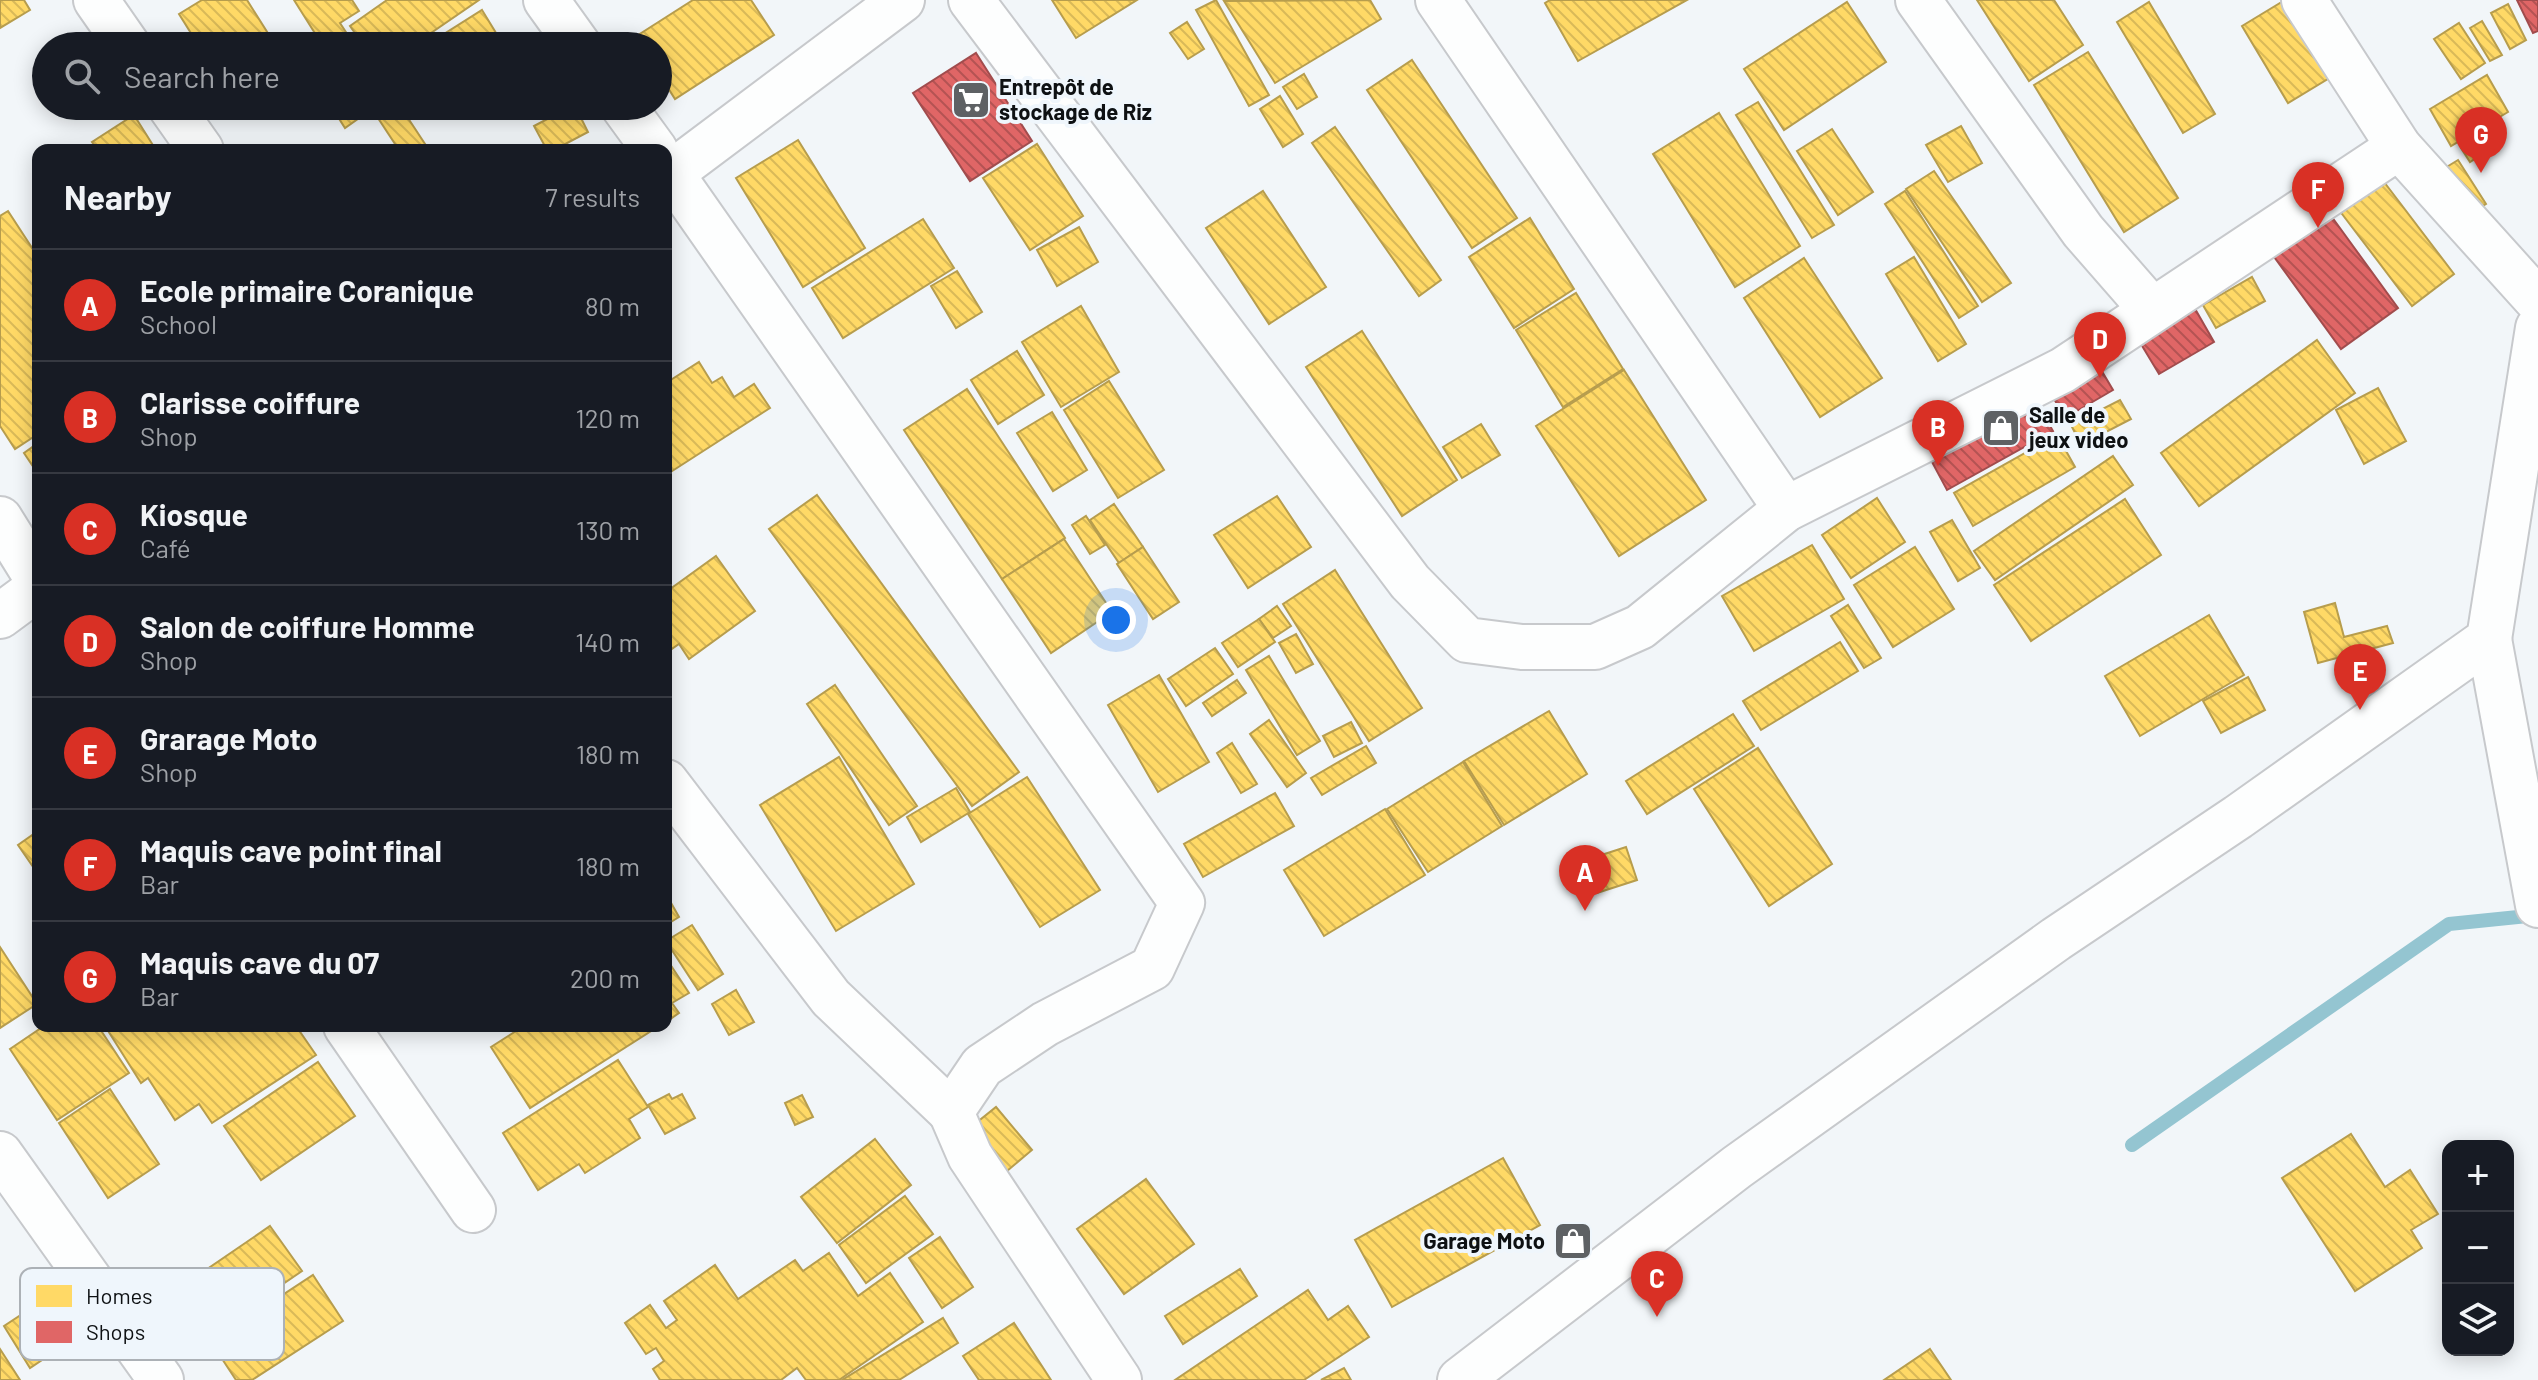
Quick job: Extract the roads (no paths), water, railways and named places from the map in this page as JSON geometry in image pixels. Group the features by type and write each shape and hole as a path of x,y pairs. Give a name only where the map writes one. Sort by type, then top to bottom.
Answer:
{"street":[{"path":"96,0 118,32"},
{"path":"546,0 569,32"},
{"path":"672,162 902,0"},
{"path":"971,0 1410,582 1467,640 1522,647 1595,647 1640,627 1786,509 2051,376 2399,147"},
{"path":"1438,0 1786,509"},
{"path":"1918,0 2083,231 2152,310"},
{"path":"2304,0 2399,147 2538,301"},
{"path":"180,120 197,144"},
{"path":"633,120 649,144"},
{"path":"672,177 1182,903 1152,968 1045,1024 982,1066 951,1112"},
{"path":"2538,328 2489,639 2538,905"},
{"path":"0,519 32,570"},
{"path":"0,616 32,592"},
{"path":"1460,1380 1737,1167 2056,939 2238,817 2489,639"},
{"path":"672,790 831,998 951,1112 970,1156 1119,1380"},
{"path":"350,1032 473,1210"},
{"path":"0,1154 81,1268"},
{"path":"147,1360 161,1380"}],"waterway":[{"path":"2132,1145 2449,924 2538,915"}],"place":[{"name":"Entrepôt de stockage de Riz","path":"971,100"},
{"name":"Maquis cave du 07","path":"2481,173"},
{"name":"Maquis cave point final","path":"2318,228"},
{"name":"Salon de coiffure Homme","path":"2100,378"},
{"name":"Salle de jeux video","path":"2001,428"},
{"name":"Clarisse coiffure","path":"1938,466"},
{"name":"Grarage Moto","path":"2360,710"},
{"name":"Ecole primaire Coranique","path":"1585,911"},
{"name":"Garage Moto","path":"1573,1241"},
{"name":"Kiosque","path":"1657,1317"}]}
